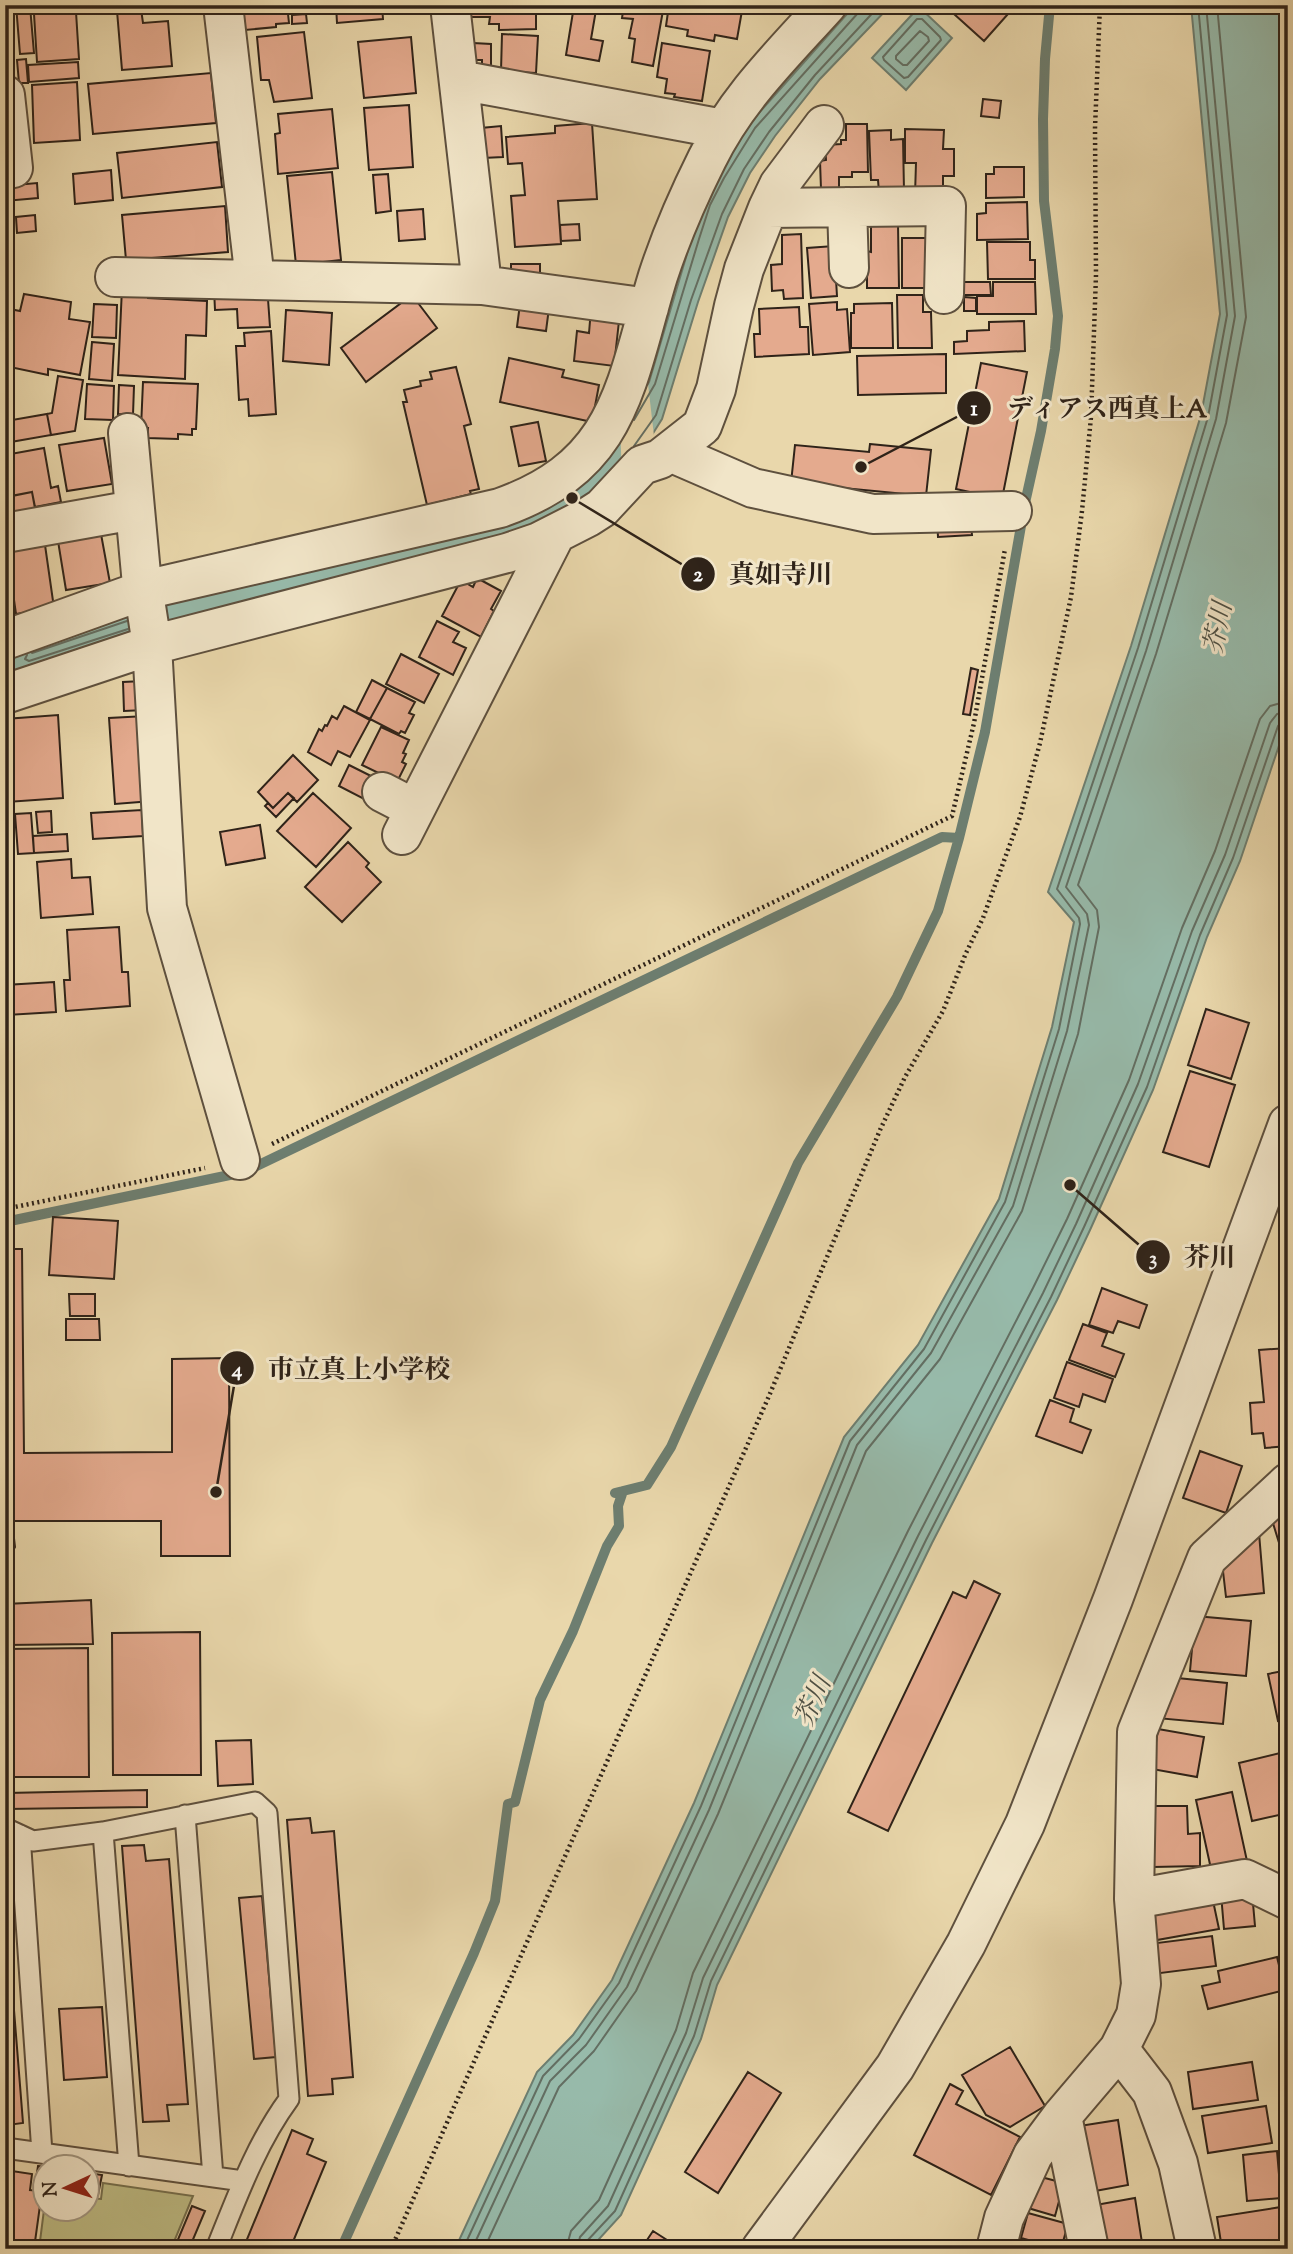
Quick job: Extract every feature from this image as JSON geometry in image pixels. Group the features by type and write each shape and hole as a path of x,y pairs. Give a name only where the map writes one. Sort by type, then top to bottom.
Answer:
{"street":[{"path":"223,5 255,280"},
{"path":"450,5 482,285"},
{"path":"5,694 148,618 521,501 541,491 578,463 606,429 627,395 658,276 680,216 723,129 748,92 827,5"},
{"path":"459,80 723,129"},
{"path":"5,95 13,168"},
{"path":"5,640 148,618 507,553 555,535 602,508 650,457 702,426 716,389 744,269 768,208 779,185 824,125"},
{"path":"768,208 946,206 944,294"},
{"path":"847,207 849,268"},
{"path":"115,277 482,285 649,308"},
{"path":"627,395 650,457"},
{"path":"128,433 134,510 148,618 167,908 240,1160"},
{"path":"650,457 753,488 873,514 1012,510"},
{"path":"5,533 134,510"},
{"path":"399,812 555,535"},
{"path":"761,2249 895,2067 967,1944 1025,1824 1112,1599 1288,1124"},
{"path":"994,2238 1033,2155 1119,2049 1136,2015 1141,1984 1134,1899 1137,1732 1207,1558 1288,1483"},
{"path":"1134,1899 1245,1880 1288,1900"},
{"path":"1119,2049 1152,2091 1178,2163 1197,2249"},
{"path":"1062,2116 1089,2249"}],"lane":[{"path":"12,1831 33,1841 103,1832 255,1802 267,1814 289,2099 271,2124 243,2181 216,2249"},
{"path":"185,1815 213,2177"},
{"path":"12,1831 42,2152"},
{"path":"103,1832 128,2165"},
{"path":"5,2148 35,2152"},
{"path":"102,2161 243,2181"}],"path":[{"path":"391,2249 769,1395 880,1130 905,1077 943,1011 983,918 1020,817 1040,743 1071,597 1085,484 1094,340 1095,128 1100,5"},
{"path":"5,1209 240,1160 952,816 974,723 1012,510"}],"shaded area":[{"path":"103,2183 193,2196 171,2249 39,2249 42,2222 102,2222"}],"water":[{"path":"855,5 891,5 820,79 750,173 728,217 698,302 662,419 652,435 592,498 511,535 5,676 5,654 129,613 478,526 620,430 649,382 692,237 718,175 749,124"},
{"path":"1191,5 1288,5 1288,719 1240,861 1207,937 1153,1090 1057,1300 932,1543 717,1985 701,2039 621,2215 590,2249 455,2249 537,2072 573,2035 612,1980 694,1803 844,1437 918,1345 999,1199 1052,1027 1074,922 1048,892 1131,646 1201,415 1220,314"},
{"path":"919,7 952,38 906,90 872,58"}],"pier":[{"path":"645,381 648,384 654,436 622,475 620,427"}],"building":[{"path":"16,5 40,5 30,6 34,53 20,54"},
{"path":"243,5 287,5 289,23 245,30"},
{"path":"336,5 382,5 383,19 337,23"},
{"path":"392,5 423,5 423,12 392,14"},
{"path":"469,5 536,5 536,29 499,30 499,24 489,24 490,17 470,17"},
{"path":"624,5 664,5 653,66 632,62 635,39 629,38 633,19 622,18"},
{"path":"669,5 743,5 737,39 715,35 714,41 687,36 688,30 666,26"},
{"path":"944,5 1016,5 984,41"},
{"path":"574,6 596,10 591,39 603,41 599,61 566,55"},
{"path":"141,9 143,23 168,21 172,66 122,70 117,11"},
{"path":"76,12 79,59 37,62 34,14"},
{"path":"306,14 307,23 292,24 292,15"},
{"path":"304,32 312,98 274,102 269,80 261,80 257,37"},
{"path":"502,34 538,36 536,73 501,71"},
{"path":"411,37 416,93 364,98 358,42"},
{"path":"473,43 491,44 491,69 482,69 482,60 472,60"},
{"path":"662,43 710,51 702,101 665,93 667,79 657,77"},
{"path":"26,59 28,83 19,83 17,60"},
{"path":"78,62 79,78 29,82 28,65"},
{"path":"211,73 216,123 93,134 88,84"},
{"path":"77,82 80,140 34,143 32,85"},
{"path":"983,99 1001,101 999,118 981,116"},
{"path":"409,105 413,167 369,170 364,108"},
{"path":"332,109 338,168 278,174 275,134 280,133 278,114"},
{"path":"592,123 597,199 558,201 561,244 515,247 511,196 525,195 522,163 508,164 506,137 555,133 555,126"},
{"path":"846,124 867,124 868,172 852,172 852,177 839,177 839,189 821,189 820,161 826,160 825,145 841,144 841,140 846,140"},
{"path":"501,126 503,157 483,158 481,128"},
{"path":"905,129 944,130 943,149 954,149 954,176 943,176 943,196 915,195 916,163 905,163"},
{"path":"891,130 891,140 903,139 904,190 879,192 878,180 871,180 869,131"},
{"path":"217,142 222,187 122,198 117,153"},
{"path":"994,167 1024,167 1024,197 986,198 986,174 994,174"},
{"path":"111,170 113,200 75,204 73,174"},
{"path":"332,172 341,260 296,265 287,176"},
{"path":"388,174 391,211 376,213 373,175"},
{"path":"37,183 38,198 5,201 5,186"},
{"path":"1027,202 1028,239 977,240 977,214 986,213 986,203"},
{"path":"225,206 228,252 126,260 122,215"},
{"path":"423,209 425,239 399,241 397,211"},
{"path":"35,215 36,231 17,233 16,217"},
{"path":"579,224 580,240 561,241 560,225"},
{"path":"871,224 898,224 899,288 867,288 867,251 871,252"},
{"path":"801,234 803,298 784,299 783,290 772,291 771,265 782,264 782,235"},
{"path":"902,238 932,238 932,288 902,288"},
{"path":"987,242 1030,242 1030,260 1035,260 1035,279 988,279"},
{"path":"834,246 837,296 811,298 807,248"},
{"path":"511,264 540,264 540,278 511,278"},
{"path":"964,282 990,282 991,295 964,295"},
{"path":"993,282 1035,282 1036,314 977,314 977,296 993,296"},
{"path":"267,285 270,327 238,328 237,309 215,310 214,289"},
{"path":"122,288 148,289 148,298 207,301 206,336 186,335 185,379 118,375"},
{"path":"24,294 71,302 69,319 90,322 80,375 48,369 48,375 5,366 5,308 20,311"},
{"path":"412,295 437,328 366,382 341,348"},
{"path":"897,295 923,295 923,312 931,312 932,348 898,348"},
{"path":"964,297 976,298 976,311 964,311"},
{"path":"837,302 837,310 847,309 850,352 813,355 809,304"},
{"path":"892,303 893,348 851,348 851,313 854,313 854,304"},
{"path":"94,304 117,305 116,338 92,337"},
{"path":"520,304 549,308 546,331 517,327"},
{"path":"799,307 800,327 808,327 809,354 755,357 754,334 760,334 759,309"},
{"path":"591,309 620,312 614,366 574,361 577,331 589,333"},
{"path":"286,310 332,313 329,365 283,361"},
{"path":"1024,321 1025,351 954,354 954,342 967,341 967,331 989,330 989,322"},
{"path":"271,331 276,414 249,416 248,399 239,400 236,346 245,346 244,333"},
{"path":"92,342 114,344 112,381 89,379"},
{"path":"946,354 946,393 858,395 857,356"},
{"path":"509,358 564,370 562,377 599,385 592,422 500,402"},
{"path":"981,363 1027,372 1002,499 956,489"},
{"path":"456,367 471,424 464,426 479,489 470,491 471,494 427,505 403,402 407,402 404,390 421,386 420,381 432,379 430,372"},
{"path":"58,376 83,380 75,431 51,435 47,414 52,413"},
{"path":"143,382 198,384 196,429 192,429 192,435 178,434 178,439 147,438 148,428 141,428"},
{"path":"87,384 114,386 113,420 85,419"},
{"path":"119,385 134,386 133,415 118,414"},
{"path":"47,414 51,435 5,443 5,425 13,424 12,420"},
{"path":"538,422 546,461 519,466 511,427"},
{"path":"104,438 112,484 67,491 59,445"},
{"path":"870,444 931,450 926,496 791,483 795,445 869,452"},
{"path":"44,448 51,488 58,486 61,502 35,507 32,492 12,496 5,455"},
{"path":"32,492 36,514 5,519 5,497"},
{"path":"970,517 972,535 938,537 937,519"},
{"path":"101,534 110,583 66,590 58,541"},
{"path":"45,545 54,608 16,614 7,551"},
{"path":"477,578 501,591 481,637 442,616 461,580 473,587"},
{"path":"437,621 459,632 453,642 466,648 453,675 419,657"},
{"path":"401,654 439,674 424,703 386,684"},
{"path":"971,668 978,670 970,715 963,714"},
{"path":"372,680 387,688 370,719 356,712"},
{"path":"143,681 145,710 124,711 123,682"},
{"path":"387,688 415,702 409,713 414,715 405,733 401,731 399,734 370,719"},
{"path":"344,706 370,720 350,757 338,751 331,765 308,752 319,729 322,731 325,725 327,726 332,716 337,719"},
{"path":"58,715 63,798 7,802 5,719"},
{"path":"146,716 152,801 115,804 109,718"},
{"path":"381,727 409,740 403,753 406,754 402,762 406,764 397,782 362,765"},
{"path":"293,755 318,780 297,802 288,793 273,808 258,792"},
{"path":"349,765 377,779 366,800 339,786"},
{"path":"288,793 294,798 276,817 265,806 268,803 273,808"},
{"path":"313,793 351,828 316,867 277,831"},
{"path":"142,810 143,836 93,839 91,813"},
{"path":"51,811 52,832 38,833 36,812"},
{"path":"31,813 34,853 18,854 15,814"},
{"path":"260,825 265,858 226,865 220,832"},
{"path":"67,834 68,851 34,853 33,836"},
{"path":"348,842 369,863 366,867 381,882 342,922 305,887"},
{"path":"71,859 72,878 90,877 93,914 41,918 37,862"},
{"path":"119,927 122,972 128,972 130,1006 66,1011 64,980 70,980 67,930"},
{"path":"54,982 56,1012 7,1015 5,985"},
{"path":"1206,1009 1249,1023 1231,1079 1188,1065"},
{"path":"1190,1071 1235,1085 1209,1167 1163,1152"},
{"path":"53,1217 118,1221 114,1279 49,1275"},
{"path":"5,1249 22,1249 24,1453 172,1452 172,1359 229,1358 230,1556 161,1556 161,1521 5,1521"},
{"path":"1102,1288 1147,1305 1139,1328 1118,1321 1113,1333 1089,1325"},
{"path":"69,1294 95,1294 95,1316 70,1316"},
{"path":"66,1319 99,1319 100,1340 66,1340"},
{"path":"1083,1324 1107,1333 1102,1346 1124,1354 1115,1377 1069,1360"},
{"path":"1288,1348 1288,1446 1265,1448 1263,1433 1252,1434 1250,1403 1264,1402 1259,1350"},
{"path":"1067,1362 1113,1379 1105,1402 1083,1394 1079,1407 1054,1398"},
{"path":"1050,1400 1074,1409 1070,1422 1091,1430 1082,1453 1036,1436"},
{"path":"1200,1451 1242,1466 1226,1513 1183,1498"},
{"path":"1288,1515 1288,1572 1272,1520"},
{"path":"5,1521 12,1521 15,1547 5,1565"},
{"path":"1259,1533 1264,1593 1226,1597 1221,1554"},
{"path":"974,1581 1000,1594 888,1831 848,1812 953,1592 966,1598"},
{"path":"91,1600 93,1644 5,1645 5,1604"},
{"path":"1195,1616 1251,1621 1246,1676 1190,1671"},
{"path":"200,1632 201,1775 113,1775 112,1633"},
{"path":"88,1648 89,1777 5,1777 5,1649"},
{"path":"1288,1654 1288,1719 1278,1721 1268,1674 1283,1671 1280,1656"},
{"path":"1177,1678 1227,1683 1223,1724 1156,1718"},
{"path":"1158,1729 1204,1737 1197,1777 1152,1769"},
{"path":"251,1740 253,1784 218,1786 216,1741"},
{"path":"1288,1751 1288,1813 1252,1821 1239,1763"},
{"path":"147,1790 147,1807 7,1809 7,1793"},
{"path":"1232,1792 1247,1861 1211,1869 1196,1800"},
{"path":"1152,1806 1187,1806 1188,1834 1200,1833 1200,1866 1153,1867"},
{"path":"310,1818 312,1833 334,1831 353,2077 332,2079 333,2094 308,2096 287,1820"},
{"path":"144,1845 146,1861 169,1859 188,2104 167,2105 169,2121 143,2122 122,1846"},
{"path":"1252,1892 1255,1926 1224,1929 1221,1894"},
{"path":"262,1896 276,2057 254,2059 239,1898"},
{"path":"1212,1896 1219,1929 1157,1940 1151,1908"},
{"path":"5,1897 23,2123 8,2125 5,2112"},
{"path":"1212,1936 1216,1966 1153,1974 1149,1944"},
{"path":"1277,1957 1285,1990 1208,2009 1202,1986 1220,1982 1218,1971"},
{"path":"102,2007 107,2077 64,2080 59,2009"},
{"path":"1010,2047 1045,2106 1010,2127 986,2115 962,2075"},
{"path":"1252,2062 1258,2100 1193,2109 1188,2072"},
{"path":"748,2072 781,2093 718,2193 685,2172"},
{"path":"950,2084 963,2091 956,2104 1020,2137 991,2195 914,2155"},
{"path":"1266,2106 1272,2143 1208,2153 1202,2116"},
{"path":"1118,2120 1128,2185 1084,2193 1073,2127"},
{"path":"292,2130 313,2139 307,2154 326,2162 290,2249 243,2249"},
{"path":"1277,2151 1281,2198 1247,2201 1243,2155"},
{"path":"5,2170 32,2174 32,2222 38,2222 34,2249 5,2249"},
{"path":"1037,2176 1064,2183 1055,2216 1028,2208"},
{"path":"1135,2198 1143,2249 1097,2249 1090,2206"},
{"path":"192,2206 205,2211 189,2249 174,2249"},
{"path":"1281,2207 1287,2245 1262,2249 1222,2249 1217,2217"},
{"path":"1028,2213 1068,2224 1061,2249 1021,2238"},
{"path":"653,2231 681,2249 641,2249"}],"waterway":[{"path":"615,1493 647,1485 671,1447 798,1163 897,997 938,911 985,732 1055,349 1058,316 1044,201 1043,119 1050,5"},
{"path":"5,1222 244,1172 942,837 959,838"},
{"path":"341,2249 495,1901 508,1804 515,1802 540,1700 573,1631 607,1546 619,1526 618,1506 623,1491"}],"place":[{"name":"ディアス西真上A","path":"861,467"},
{"name":"真如寺川","path":"572,498"},
{"name":"芥川","path":"1070,1185"},
{"name":"市立真上小学校","path":"216,1492"}]}
